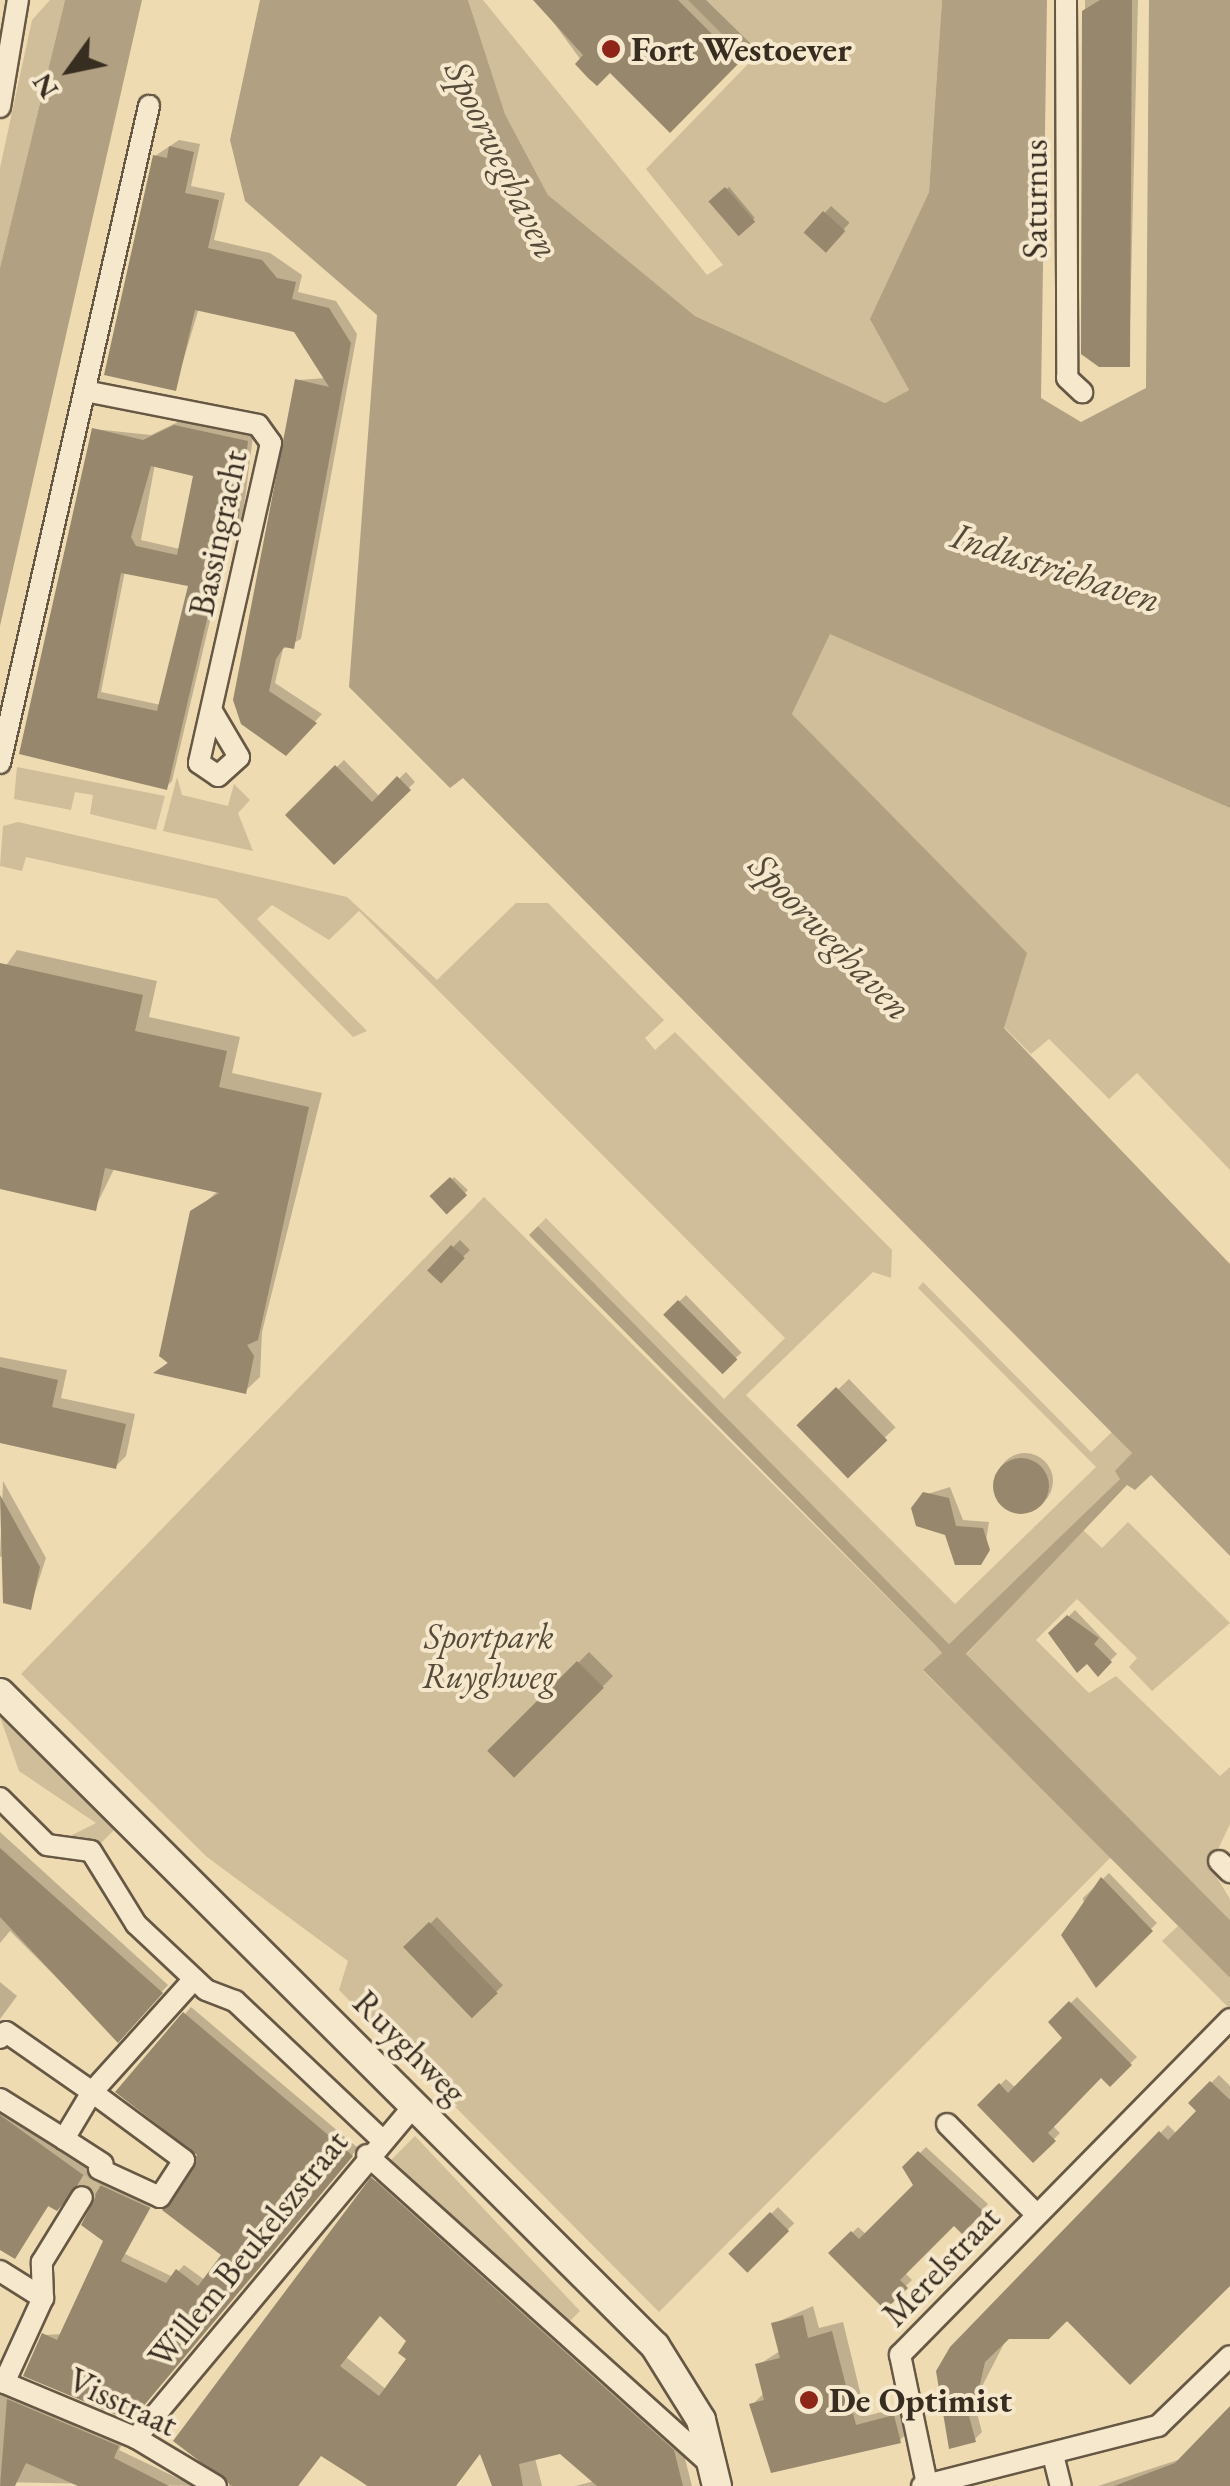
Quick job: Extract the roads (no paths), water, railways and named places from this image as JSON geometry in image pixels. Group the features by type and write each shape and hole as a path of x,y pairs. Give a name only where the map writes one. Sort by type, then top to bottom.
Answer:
{"street":[{"path":"0,104 18,0"},
{"name":"Saturnus","path":"1066,0 1067,378 1082,392"},
{"path":"0,763 149,106"},
{"name":"Bassingracht","path":"85,391 258,425 271,442 213,713"},
{"name":"Ruyghweg","path":"0,1692 414,2104 677,2373 715,2476"},
{"path":"0,1798 47,1845 91,1850 133,1921 194,1979 234,2001 374,2146 715,2476"},
{"path":"64,2138 99,2085 194,1979"},
{"name":"Merelstraat","path":"925,2485 900,2355 1171,2074 1230,2020"},
{"path":"0,2038 6,2032 99,2085 184,2160 160,2197 101,2166 0,2099"},
{"name":"Willem Beukelszstraat","path":"136,2438 374,2146 414,2104"},
{"name":"Merelstraat","path":"946,2124 1036,2214"},
{"path":"2,2382 42,2298 42,2262 82,2197"},
{"path":"0,2270 42,2298"},
{"path":"925,2485 991,2478 1053,2455 1158,2426 1230,2356"},
{"name":"Visstraat","path":"2,2382 136,2438 216,2486"},
{"path":"1053,2455 1061,2486"}],"water":[{"path":"65,0 142,0 0,626 0,268"},
{"path":"260,0 468,0 505,114 548,195 695,316 885,403 909,390 870,319 929,192 942,0 1047,0 1041,398 1081,422 1146,388 1149,0 1230,0 1230,808 830,634 792,714 1027,953 1004,1028 1230,1264 1230,1556 1151,1475 1135,1490 1127,1485 966,1654 1230,1920 1230,1978 923,1670 942,1653 936,1646 529,1235 538,1226 949,1644 1120,1479 1115,1471 1132,1453 463,778 450,788 349,687 377,315 245,201 230,140"}],"tunnel":[{"path":"82,2197 99,2169"}],"place":[{"name":"Fort Westoever","path":"611,49"},
{"name":"De Optimist","path":"809,2400"}],"water label":[{"name":"Spoorweghaven","path":"503,159"},
{"name":"Industriehaven","path":"1056,567"},
{"name":"Spoorweghaven","path":"831,936"}],"park label":[{"name":"Sportpark Ruyghweg","path":"489,1656"}]}
